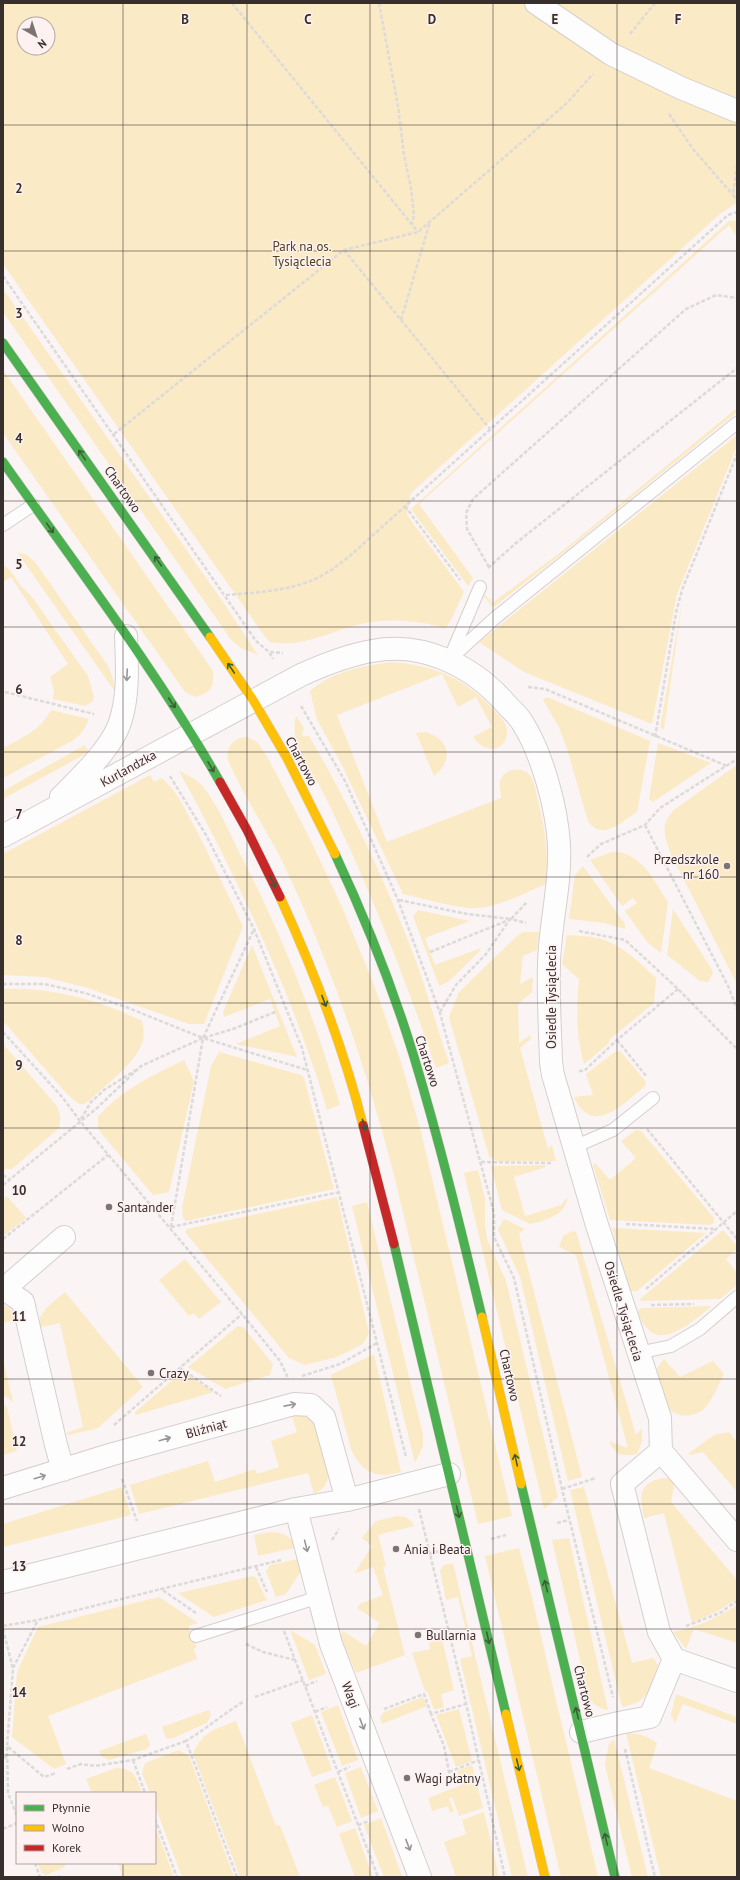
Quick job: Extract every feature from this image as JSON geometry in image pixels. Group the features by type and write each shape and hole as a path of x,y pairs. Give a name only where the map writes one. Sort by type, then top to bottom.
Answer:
{"street":[{"path":"536,3 611,54 654,75 737,111"},
{"name":"Chartowo","path":"3,343 179,591 253,700 286,758 326,835 354,895 381,962 414,1056 451,1189 615,1877"},
{"path":"3,462 126,636 192,733 247,830 271,878 295,930 335,1030 351,1078 385,1206 545,1877"},
{"path":"45,813 81,777 106,749 121,721 126,694 126,636"},
{"name":"Osiedle Tysiąclecia","path":"253,700 307,672 351,656 373,650 398,649 426,653 449,660 476,675 497,694 522,721 538,753 555,813 559,846 558,880 549,962 551,1062 553,1075 596,1222 626,1306 638,1353 660,1418 661,1451"},
{"name":"Kurlandzka","path":"3,836 253,700"},
{"path":"63,1470 23,1302 4,1289 64,1237"},
{"name":"Bliźniąt","path":"3,1488 113,1454 294,1404 311,1406 324,1417 347,1500"},
{"path":"737,1540 661,1451 622,1484 659,1632 674,1660 737,1681"},
{"path":"3,1582 296,1509 347,1500 450,1474"},
{"name":"Wagi","path":"296,1509 331,1644 420,1877"},
{"path":"581,1732 619,1723 650,1718 674,1660"}],"lane":[{"path":"449,660 495,618 737,423"},
{"path":"3,525 33,505"},
{"path":"449,660 480,587"},
{"path":"574,1147 613,1130 653,1098"},
{"path":"638,1353 671,1346 700,1329 734,1300"},
{"path":"196,1636 319,1597"}],"path":[{"path":"232,3 418,232"},
{"path":"378,3 398,106 404,155 411,188 414,215 412,224"},
{"path":"113,434 344,250 418,232 568,102 634,30 655,3"},
{"path":"654,75 654,92 693,149 737,200"},
{"path":"733,194 737,165"},
{"path":"226,595 279,590 307,582 326,573 352,555 728,215 737,212"},
{"path":"401,320 430,221"},
{"path":"344,250 490,429"},
{"path":"3,276 226,595 256,641 269,652 272,657"},
{"path":"737,298 716,295 686,309 473,499 466,513 467,529 489,567 516,543 737,368"},
{"path":"655,737 676,613 682,590 737,454"},
{"path":"405,506 474,600"},
{"path":"525,687 545,689 655,737 727,766"},
{"path":"5,692 100,715"},
{"path":"440,1013 456,985 486,954 511,919 533,896 558,880 601,844 645,825 660,808 737,759"},
{"path":"175,784 206,835 254,929 302,1048 340,1192 407,1461"},
{"path":"645,825 728,986 737,1009"},
{"path":"398,900 467,914 511,919 530,924 553,926 625,940 678,989 737,1049"},
{"path":"430,952 511,919"},
{"path":"171,1227 203,1038 254,929"},
{"path":"3,984 44,984 85,993 126,1007 203,1038 308,1070"},
{"path":"553,1075 584,1071 617,1040 678,989"},
{"path":"80,1121 91,1102 104,1090 142,1066 203,1038 232,1029 275,1012"},
{"path":"3,1032 63,1098 108,1155 171,1227 280,1361 289,1380"},
{"path":"617,1040 650,1080"},
{"path":"3,1184 97,1108 142,1066"},
{"path":"644,1125 737,1238"},
{"path":"3,1239 108,1155"},
{"path":"481,1162 546,1162 581,1168"},
{"path":"3,1175 10,1179"},
{"path":"171,1227 340,1192"},
{"path":"626,1306 737,1211"},
{"path":"596,1222 715,1229"},
{"path":"626,1306 734,1300"},
{"path":"112,1427 242,1314"},
{"path":"180,1368 224,1399"},
{"path":"113,1454 146,1546"},
{"path":"562,1489 603,1476"},
{"path":"417,1503 466,1704 504,1877"},
{"path":"429,1554 569,1520"},
{"path":"256,1566 275,1610 378,1877"},
{"path":"3,1626 38,1620 161,1589"},
{"path":"659,1632 693,1625 720,1612 737,1601"},
{"path":"13,1669 38,1620"},
{"path":"3,1629 13,1669 7,1757 8,1793 16,1813"},
{"path":"255,1698 302,1680"},
{"path":"360,1718 424,1694 444,1746 449,1772 455,1784"},
{"path":"67,1769 81,1764 95,1766 132,1760 186,1741 210,1727 229,1711 243,1702"},
{"path":"431,1714 466,1704"},
{"path":"186,1741 237,1877"},
{"path":"7,1746 44,1777 56,1773"},
{"path":"3,1758 7,1757"},
{"path":"132,1760 145,1792"},
{"path":"449,1772 478,1760"},
{"path":"3,1828 16,1822"},
{"path":"156,1822 177,1877"},
{"path":"35,1864 40,1877"}],"green space":[{"name":"Park na os. Tysiąclecia","path":"3,3 737,3 737,203 721,213 411,493 407,515 464,592 450,622 445,628 416,622 376,621 294,643 270,642 3,264"},
{"path":"729,221 737,221 737,237 729,225 419,504 473,578 468,586 411,509"},
{"path":"3,289 223,602 258,655 241,648 232,641 3,312"},
{"path":"3,370 213,671 213,682 211,688 205,693 195,697 185,692 3,433"},
{"path":"737,408 737,412 567,550 495,606 491,605 483,595 484,593 492,603 565,549"},
{"path":"737,435 737,446 677,594 652,724 524,672 479,642"},
{"path":"17,552 27,555 35,562 108,666 116,693"},
{"path":"3,565 10,570 20,585 32,597 88,676 94,697 93,701 85,706 53,699 54,690 50,677 68,664 11,577 3,582"},
{"path":"683,597 664,729 660,728"},
{"path":"392,662 422,666 436,670 461,682 473,690 495,711 505,723 507,731 503,744 499,747 494,749 478,743 473,737 492,727 476,697 458,707 442,674 337,715 387,842 501,798 500,782 502,777 509,771 523,771 531,777 534,783 543,822 547,852 546,884 499,904 479,908 453,906 403,894 342,765 317,720 310,691 328,679 349,670"},
{"path":"547,697 650,741 637,812 618,825 605,830 599,830 593,827 588,821 559,727 543,700"},
{"path":"51,710 89,719 82,732 72,741 3,778 3,748 30,733 42,723"},
{"path":"296,716 304,728 302,733 303,736 309,736 324,762 379,872 414,956 449,1063 436,1068 398,964 371,896 325,796 298,747 294,727"},
{"path":"426,732 434,735 440,740 446,751 447,757 445,764 434,776 416,733"},
{"path":"243,737 248,737 258,743 269,760 308,835 342,907 374,985 401,1062 421,1132 512,1516 478,1524 395,1179 360,1057 332,978 300,899 282,861 240,786 228,760 228,750 232,743"},
{"path":"658,743 711,763 653,802 649,799"},
{"path":"85,745 89,752 3,799 3,791"},
{"path":"737,765 737,984 670,852 666,840 665,824 670,814 675,809"},
{"path":"179,771 199,783 209,795 223,819 269,912 308,1008 340,1105 327,1110 314,1067 288,998 263,940 237,883"},
{"path":"150,775 154,782 162,778 174,791 181,802 201,839 243,926 204,1024 189,1024 88,988 45,977 3,975 3,854"},
{"path":"612,852 631,856 639,862 652,877 668,902 661,953 648,943 625,911 637,903 633,898 622,906 590,860"},
{"path":"583,866 625,924 625,929 604,923 569,919 575,875"},
{"path":"673,909 711,968 713,973 708,982 700,981 667,955"},
{"path":"418,910 470,921 425,938 435,965 481,948 479,952 448,982 439,986 413,916"},
{"path":"523,932 539,932 537,950 523,956 520,984 533,977 532,992 518,1004 519,1043 530,1035 531,1039 520,1048 548,1149 552,1145 556,1161 497,1161 489,1156 449,1017 459,992"},
{"path":"567,935 586,936 606,941 629,954 656,978 654,1003 610,1039 608,1044 584,1064 579,1043 577,1022 579,979 562,964"},
{"path":"252,945 297,1057 236,1044 280,1026 270,999 224,1017 223,1012"},
{"path":"3,989 39,990 57,993 74,996 109,1007 142,1021 144,1035 142,1045 136,1055 117,1076 90,1100 84,1104 79,1104 67,1094 3,1021"},
{"path":"3,1044 56,1105 60,1116 59,1128 12,1169 3,1169"},
{"path":"620,1051 646,1082 645,1086 618,1108 599,1116 590,1115 581,1109 574,1097 593,1095 586,1074 615,1052"},
{"path":"219,1052 301,1075 304,1078 334,1189 186,1221 183,1218 182,1208 211,1066"},
{"path":"184,1060 194,1081 169,1192 153,1195 102,1134 98,1128 98,1117 107,1107 127,1091"},
{"path":"636,1130 641,1131 714,1218 714,1223 711,1225 610,1220 593,1165 595,1163 610,1180 636,1158 621,1141"},
{"path":"545,1165 546,1167 514,1177 525,1216 561,1205 568,1197 563,1209 548,1219 530,1224 502,1210 491,1166"},
{"path":"478,1170 485,1198 485,1225 487,1239 506,1281 558,1497 544,1509 464,1173"},
{"path":"7,1196 26,1218 3,1236 3,1199"},
{"path":"337,1197 369,1333 363,1344 337,1357 305,1365 289,1358 185,1232 187,1229"},
{"path":"367,1202 423,1435 423,1446 415,1463 352,1206"},
{"path":"504,1219 525,1229 519,1234 582,1477 568,1481 520,1277 498,1229"},
{"path":"612,1228 706,1233 637,1291 630,1291"},
{"path":"723,1230 737,1246 737,1249 726,1259 737,1273 737,1285 720,1299 641,1301 640,1299"},
{"path":"572,1231 576,1232 636,1435 642,1428 642,1441 637,1454 620,1454 616,1452 609,1441 628,1448 576,1255 559,1247 563,1236"},
{"path":"185,1259 221,1302 199,1319 194,1313 189,1316 159,1280"},
{"path":"65,1292 143,1387 98,1428 69,1435 66,1433 83,1427 60,1323 38,1328 41,1316 47,1307"},
{"path":"3,1305 12,1310 18,1319 3,1323"},
{"path":"712,1306 677,1331 662,1335 655,1334 649,1330 636,1313 641,1308"},
{"path":"238,1326 243,1327 273,1364 270,1375 225,1389 188,1367"},
{"path":"374,1354 401,1472 384,1475 365,1469 355,1457 351,1449 331,1375"},
{"path":"3,1359 13,1402 3,1395"},
{"path":"664,1359 680,1377 713,1361 724,1374 707,1406 700,1412 685,1416 671,1411 667,1407 656,1376 657,1368"},
{"path":"182,1372 214,1392 136,1415 134,1413"},
{"path":"3,1404 7,1407 17,1451 3,1455"},
{"path":"291,1413 306,1416 316,1427 328,1472 327,1480 323,1488 314,1494 308,1473 139,1514 130,1485 208,1461 215,1482 255,1469 257,1474 279,1467 271,1441 297,1432"},
{"path":"729,1432 737,1442 737,1492 703,1452 688,1454 714,1435"},
{"path":"667,1478 675,1481 671,1502 737,1580 737,1599 718,1611 692,1623 664,1513 644,1518 642,1510 643,1490 646,1486 658,1479"},
{"path":"122,1487 131,1515 3,1547 3,1524"},
{"path":"584,1487 632,1663 653,1658 658,1665 648,1693 644,1698 631,1705 622,1707 570,1490"},
{"path":"398,1516 408,1518 414,1526 378,1535 386,1566 383,1567 405,1655 356,1673 340,1636 343,1631 366,1646 380,1623 357,1608 360,1604 383,1595 373,1567 354,1574 372,1546 362,1538 376,1521"},
{"path":"270,1532 286,1535 298,1547 258,1556 254,1535"},
{"path":"569,1538 608,1710 597,1706 589,1698 552,1540"},
{"path":"519,1548 598,1877 561,1877 485,1556"},
{"path":"303,1558 303,1568 286,1594 276,1597 266,1571 270,1565"},
{"path":"453,1563 528,1877 512,1877 460,1659 472,1656 458,1597 446,1600 440,1571 444,1565"},
{"path":"253,1576 256,1578 267,1600 214,1617 179,1594 179,1593"},
{"path":"159,1597 198,1623 188,1626 197,1647 194,1649 197,1659 48,1716 66,1764 54,1769 12,1737 17,1672 38,1627"},
{"path":"737,1605 737,1643 694,1629 686,1649 673,1632 706,1622"},
{"path":"290,1630 315,1645 326,1674 309,1680"},
{"path":"442,1639 454,1690 441,1694 444,1707 434,1710 428,1693 425,1691 412,1653 430,1649 429,1643"},
{"path":"676,1694 737,1717 737,1724 683,1704 675,1723 671,1715"},
{"path":"423,1697 427,1706 382,1724 380,1717 384,1712"},
{"path":"338,1705 358,1760 342,1766 321,1712"},
{"path":"459,1709 472,1761 456,1767 436,1715"},
{"path":"209,1710 211,1715 207,1723 171,1739 166,1738 162,1727"},
{"path":"312,1715 332,1770 312,1777 291,1723"},
{"path":"236,1721 276,1826 280,1825 300,1877 240,1877 193,1754 201,1740 210,1732"},
{"path":"626,1733 643,1735 657,1743 649,1768 737,1801 737,1877 661,1877"},
{"path":"146,1734 150,1744 147,1749 109,1760 101,1756 99,1751"},
{"path":"614,1739 648,1877 632,1877 605,1765 609,1744"},
{"path":"179,1750 189,1756 234,1877 182,1877 156,1809 156,1792 150,1792 142,1773 145,1763"},
{"path":"472,1765 483,1808 459,1816 452,1797 449,1799 454,1811 450,1813 448,1806 432,1811 428,1798 462,1785 457,1771"},
{"path":"361,1767 378,1811 361,1818 345,1773"},
{"path":"116,1768 127,1770 136,1778 142,1792 92,1792 86,1779"},
{"path":"335,1777 352,1821 337,1827 328,1806 323,1807 314,1785"},
{"path":"484,1812 499,1877 456,1877 444,1842 466,1834 462,1820"},
{"path":"381,1818 402,1876 384,1877 364,1825"},
{"path":"355,1828 373,1877 355,1877 339,1834"},
{"path":"156,1829 174,1877 123,1877 118,1864 156,1864"},
{"path":"38,1864 64,1864 65,1867 46,1875 41,1872"}],"traffic: fast":[{"path":"3,343 210,637"},
{"path":"3,462 143,659 220,782"},
{"path":"335,854 378,954 406,1031 424,1089 482,1317"},
{"path":"394,1244 506,1714"},
{"path":"521,1484 615,1877"}],"traffic: slow":[{"path":"210,637 253,700 287,758 335,854"},
{"path":"280,897 327,1009 346,1066 363,1125"},
{"path":"482,1317 521,1484"},
{"path":"506,1714 545,1877"}],"traffic: jam":[{"path":"220,782 247,830 280,897"},
{"path":"363,1125 394,1244"}],"place":[{"name":"Przedszkole nr 160","path":"727,866"},
{"name":"Santander","path":"109,1207"},
{"name":"Crazy","path":"151,1373"},
{"name":"Ania i Beata","path":"396,1549"},
{"name":"Bullarnia","path":"418,1635"},
{"name":"Wagi płatny","path":"407,1778"}]}
